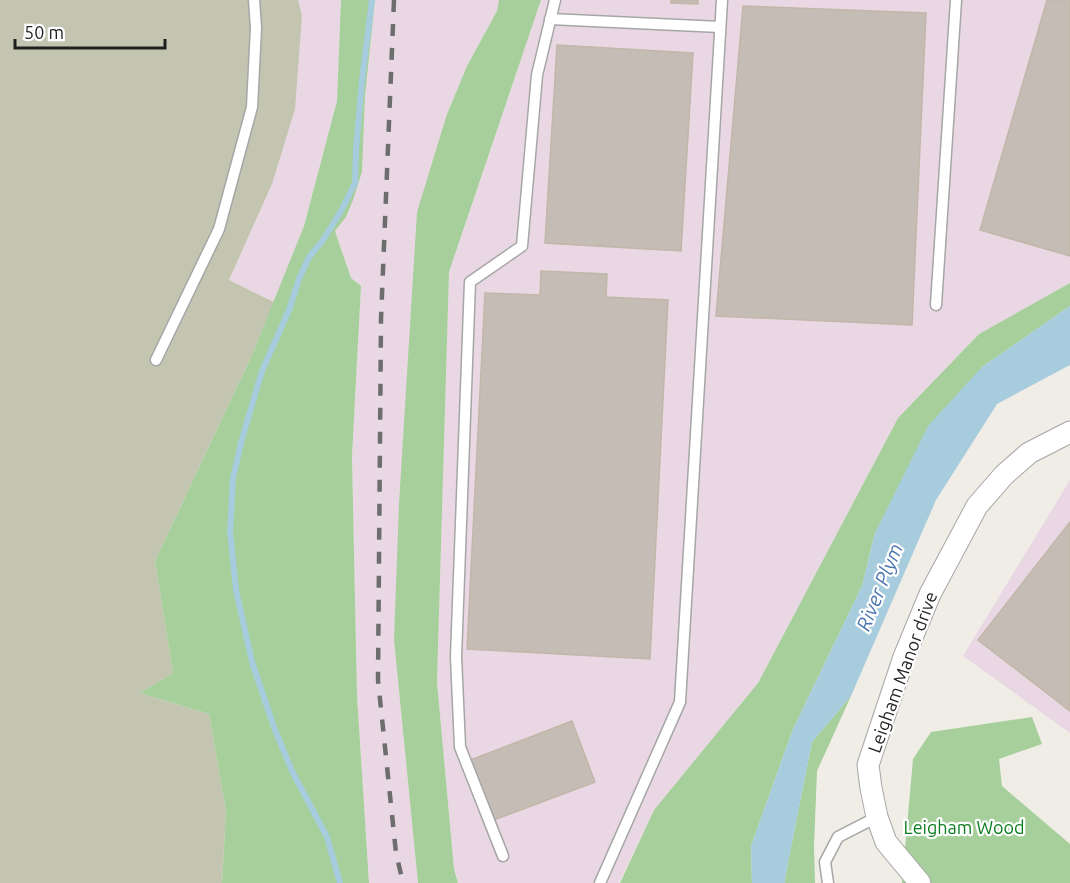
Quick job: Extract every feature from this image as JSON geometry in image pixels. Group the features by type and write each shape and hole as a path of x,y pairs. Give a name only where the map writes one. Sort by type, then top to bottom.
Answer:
{"street":[{"name":"Leigham Manor drive","path":"920,883 886,842 877,817 868,765 904,657 930,594 977,507 1004,475 1029,453 1070,432"}],"lane":[{"path":"156,360 219,229 252,107 256,28 254,0"},
{"path":"503,856 460,747 456,657 470,282 522,246 537,75 555,0"},
{"path":"600,883 680,702 722,0"},
{"path":"936,305 956,0"},
{"path":"550,19 720,27"},
{"path":"828,883 825,862 838,837 877,817"}],"shaded area":[{"path":"0,0 298,0 302,15 295,109 272,184 229,280 274,302 252,355 155,561 173,673 140,693 209,714 226,811 222,883 0,883"},
{"path":"298,0 341,0 337,101 304,226 274,302 229,280 272,184 302,15"},
{"path":"375,0 499,0 497,11 467,66 447,114 394,640 418,883 369,883 357,695 352,456 361,286 351,278 335,230 346,217 362,172 365,96"},
{"path":"541,0 1070,0 1070,283 979,334 898,418 758,683 654,810 619,883 458,883 454,869 437,682 449,272"},
{"path":"1070,480 1070,733 963,656"}],"green space":[{"path":"341,0 375,0 365,96 362,172 346,217 335,231 351,278 361,286 352,456 357,695 369,883 222,883 226,811 209,714 140,693 173,673 155,561 252,355 304,226 337,101"},
{"path":"499,0 541,0 449,272 437,682 454,869 458,883 418,883 394,640 399,504 417,212 447,114 467,66 497,11"},
{"path":"1070,283 1070,306 982,367 875,533 862,586 793,729 751,846 752,883 620,883 654,810 758,683 898,418 979,334"},
{"path":"851,696 817,771 815,883 785,883 812,742"},
{"name":"Leigham Wood","path":"1032,717 1042,744 999,759 1002,786 1070,844 1070,883 902,883 913,759 931,732"}],"water":[{"name":"River Plym","path":"1070,306 1070,365 997,404 936,500 851,696 812,742 785,883 752,883 751,846 793,729 862,586 875,533 928,426 982,367"}],"building":[{"path":"671,0 698,0 698,4 671,3"},
{"path":"1047,0 1070,0 1070,256 980,230"},
{"path":"743,6 926,13 912,325 716,316"},
{"path":"557,45 693,53 681,251 545,243"},
{"path":"541,271 607,274 606,297 668,300 650,659 467,649 485,293 540,295"},
{"path":"1070,522 1070,711 978,640"},
{"path":"572,721 595,782 491,821 468,761"}],"waterway":[{"path":"340,883 327,837 292,771 275,730 252,662 236,590 230,532 233,478 262,371 309,257 323,240 355,183 362,80 372,0"}],"railway":[{"path":"394,0 381,319 378,680 396,853 403,883"}]}
